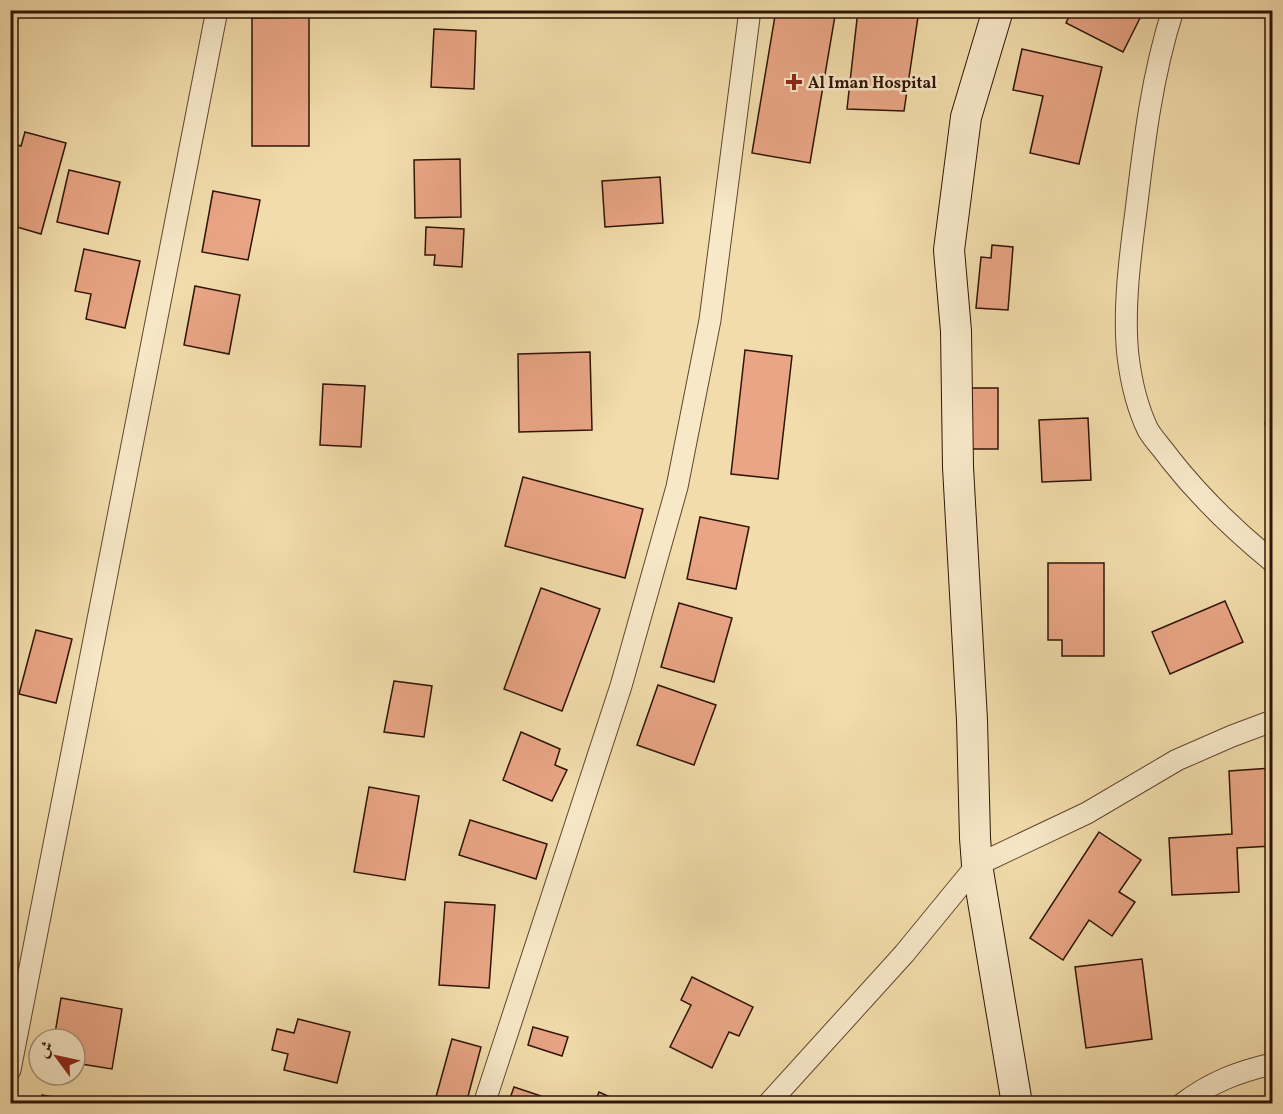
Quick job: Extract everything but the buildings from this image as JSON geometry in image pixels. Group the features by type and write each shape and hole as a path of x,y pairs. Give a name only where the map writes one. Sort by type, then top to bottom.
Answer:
{"main road":[{"path":"998,10 966,117 950,250 956,331 958,467 972,720 977,865 1017,1104"}],"street":[{"path":"10,1070 217,10"},
{"path":"484,1104 621,686 677,487 710,320 750,10"},
{"path":"1173,10 1162,44 1154,84 1141,165 1132,244 1128,303 1128,355 1134,389 1149,432 1189,483 1272,561"},
{"path":"768,1104 904,954 977,865 1087,813 1176,760 1272,721"},
{"path":"1182,1104 1202,1088 1241,1072 1272,1064"}],"place":[{"name":"Al Iman Hospital","path":"794,82"}]}
